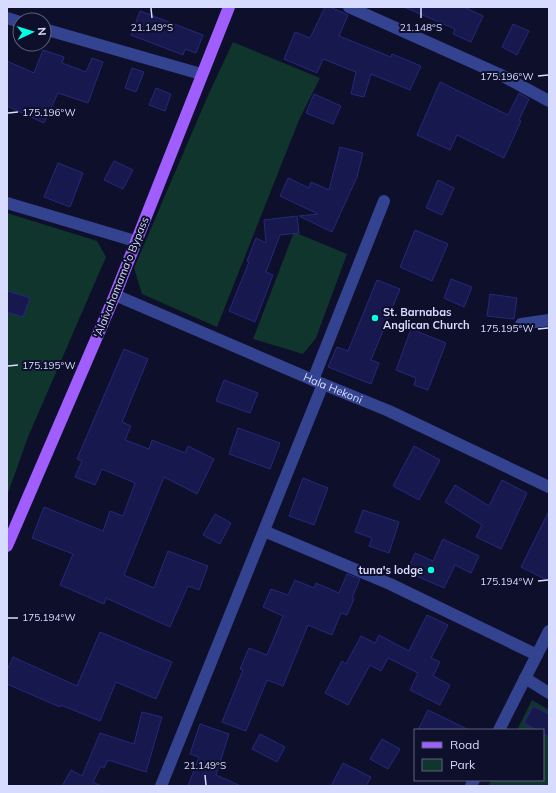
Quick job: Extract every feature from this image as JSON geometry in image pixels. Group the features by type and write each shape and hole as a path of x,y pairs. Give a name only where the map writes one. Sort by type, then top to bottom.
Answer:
{"main road":[{"name":"'Alaivahamama'o Bypass","path":"7,546 115,295 201,74 229,7"}],"street":[{"path":"349,7 501,76 549,101"},
{"path":"52,31 201,74"},
{"path":"162,786 264,531 384,201"},
{"path":"7,203 135,241"},
{"name":"Hala Hekoni","path":"115,295 389,411 549,487"},
{"path":"521,324 549,320"},
{"path":"264,531 390,584 537,654"},
{"path":"500,729 549,632"},
{"path":"525,678 549,693"}],"green space":[{"path":"233,42 320,78 299,120 217,327 142,294 134,268 209,93"},
{"path":"7,213 97,241 106,257 28,437 7,496"},
{"path":"294,232 347,254 316,338 303,354 253,339"},
{"path":"532,700 549,710 549,786 488,786 490,781 544,781 544,729 518,729"}],"building":[{"path":"325,7 330,7 348,15 339,36 391,57 392,54 421,66 410,90 371,74 364,97 351,94 356,72 323,59 317,73 284,59 295,32 310,38"},
{"path":"404,7 464,7 483,16 471,42 453,34 455,29"},
{"path":"140,11 203,35 196,53 185,49 183,55 131,35"},
{"path":"513,24 529,31 517,55 502,47"},
{"path":"42,52 49,52 64,57 62,63 86,72 92,58 103,62 88,103 58,93 44,123 7,106 7,61 34,73"},
{"path":"132,68 144,72 136,92 125,88"},
{"path":"440,82 508,115 519,93 529,99 519,120 521,121 504,158 457,135 450,150 417,135"},
{"path":"156,88 171,94 165,111 149,105"},
{"path":"314,94 341,106 333,124 306,113"},
{"path":"340,147 363,153 357,177 332,232 299,216 318,214 280,196 288,178 309,188 311,182 329,190"},
{"path":"114,161 133,170 123,189 104,180"},
{"path":"58,163 83,173 70,207 44,197"},
{"path":"438,180 454,188 442,215 426,208"},
{"path":"297,216 299,233 280,235 266,272 273,275 255,322 229,311 249,262 247,261 256,238 266,243 264,220"},
{"path":"415,230 448,244 432,281 400,267"},
{"path":"451,279 472,287 464,307 444,298"},
{"name":"St. Barnabas Anglican Church","path":"377,280 400,289 371,360 379,363 371,384 328,367 337,347 348,351"},
{"path":"7,291 30,298 23,317 7,312"},
{"path":"490,294 517,298 514,319 487,316"},
{"path":"411,329 446,343 428,390 414,385 416,378 396,370"},
{"path":"124,349 148,359 122,422 131,426 125,440 149,449 152,440 185,453 188,446 214,459 197,494 164,477 124,575 154,588 168,551 208,566 199,590 188,586 170,627 106,598 104,604 60,585 73,554 32,538 44,507 103,531 110,511 123,516 135,483 102,469 95,485 75,477 82,461 77,459"},
{"path":"224,380 258,393 250,413 216,401"},
{"path":"238,428 280,443 270,469 229,454"},
{"path":"414,446 440,460 419,500 393,486"},
{"path":"303,478 328,488 314,525 289,516"},
{"path":"502,480 527,493 501,549 476,537 482,525 445,502 455,485 489,506"},
{"path":"363,510 399,522 389,553 369,546 372,538 355,532"},
{"path":"549,511 549,581 521,567"},
{"path":"215,514 231,523 220,544 203,535"},
{"path":"443,539 479,556 471,573 455,565 444,588 407,572 415,553 433,561"},
{"path":"347,574 360,579 347,615 341,613 332,635 308,625 283,686 267,680 246,731 222,722 243,670 240,669 249,648 267,655 283,616 263,607 271,589 288,595 295,580 314,588 316,583 339,593"},
{"path":"427,615 448,625 431,658 440,662 433,676 450,685 440,705 410,690 418,673 388,658 381,671 370,665 348,705 325,693 342,661 346,664 361,636 375,643 379,635 409,651"},
{"path":"100,632 172,662 156,699 116,682 100,721 61,705 60,707 7,684 7,670 13,657 77,686"},
{"path":"533,706 549,714 549,737 544,734 544,729 534,729 524,723"},
{"path":"428,710 467,729 418,729"},
{"path":"142,712 162,717 146,772 108,760 104,768 101,766 93,782 101,786 62,786 71,770 82,776 100,733 134,744"},
{"path":"200,724 229,734 216,775 241,786 188,786 199,757 190,754"},
{"path":"260,734 285,747 277,762 252,749"},
{"path":"382,739 400,749 388,769 370,759"},
{"path":"343,763 371,777 366,786 331,786"}],"place":[{"name":"St. Barnabas Anglican Church","path":"375,318"},
{"name":"tuna's lodge","path":"431,570"}]}
